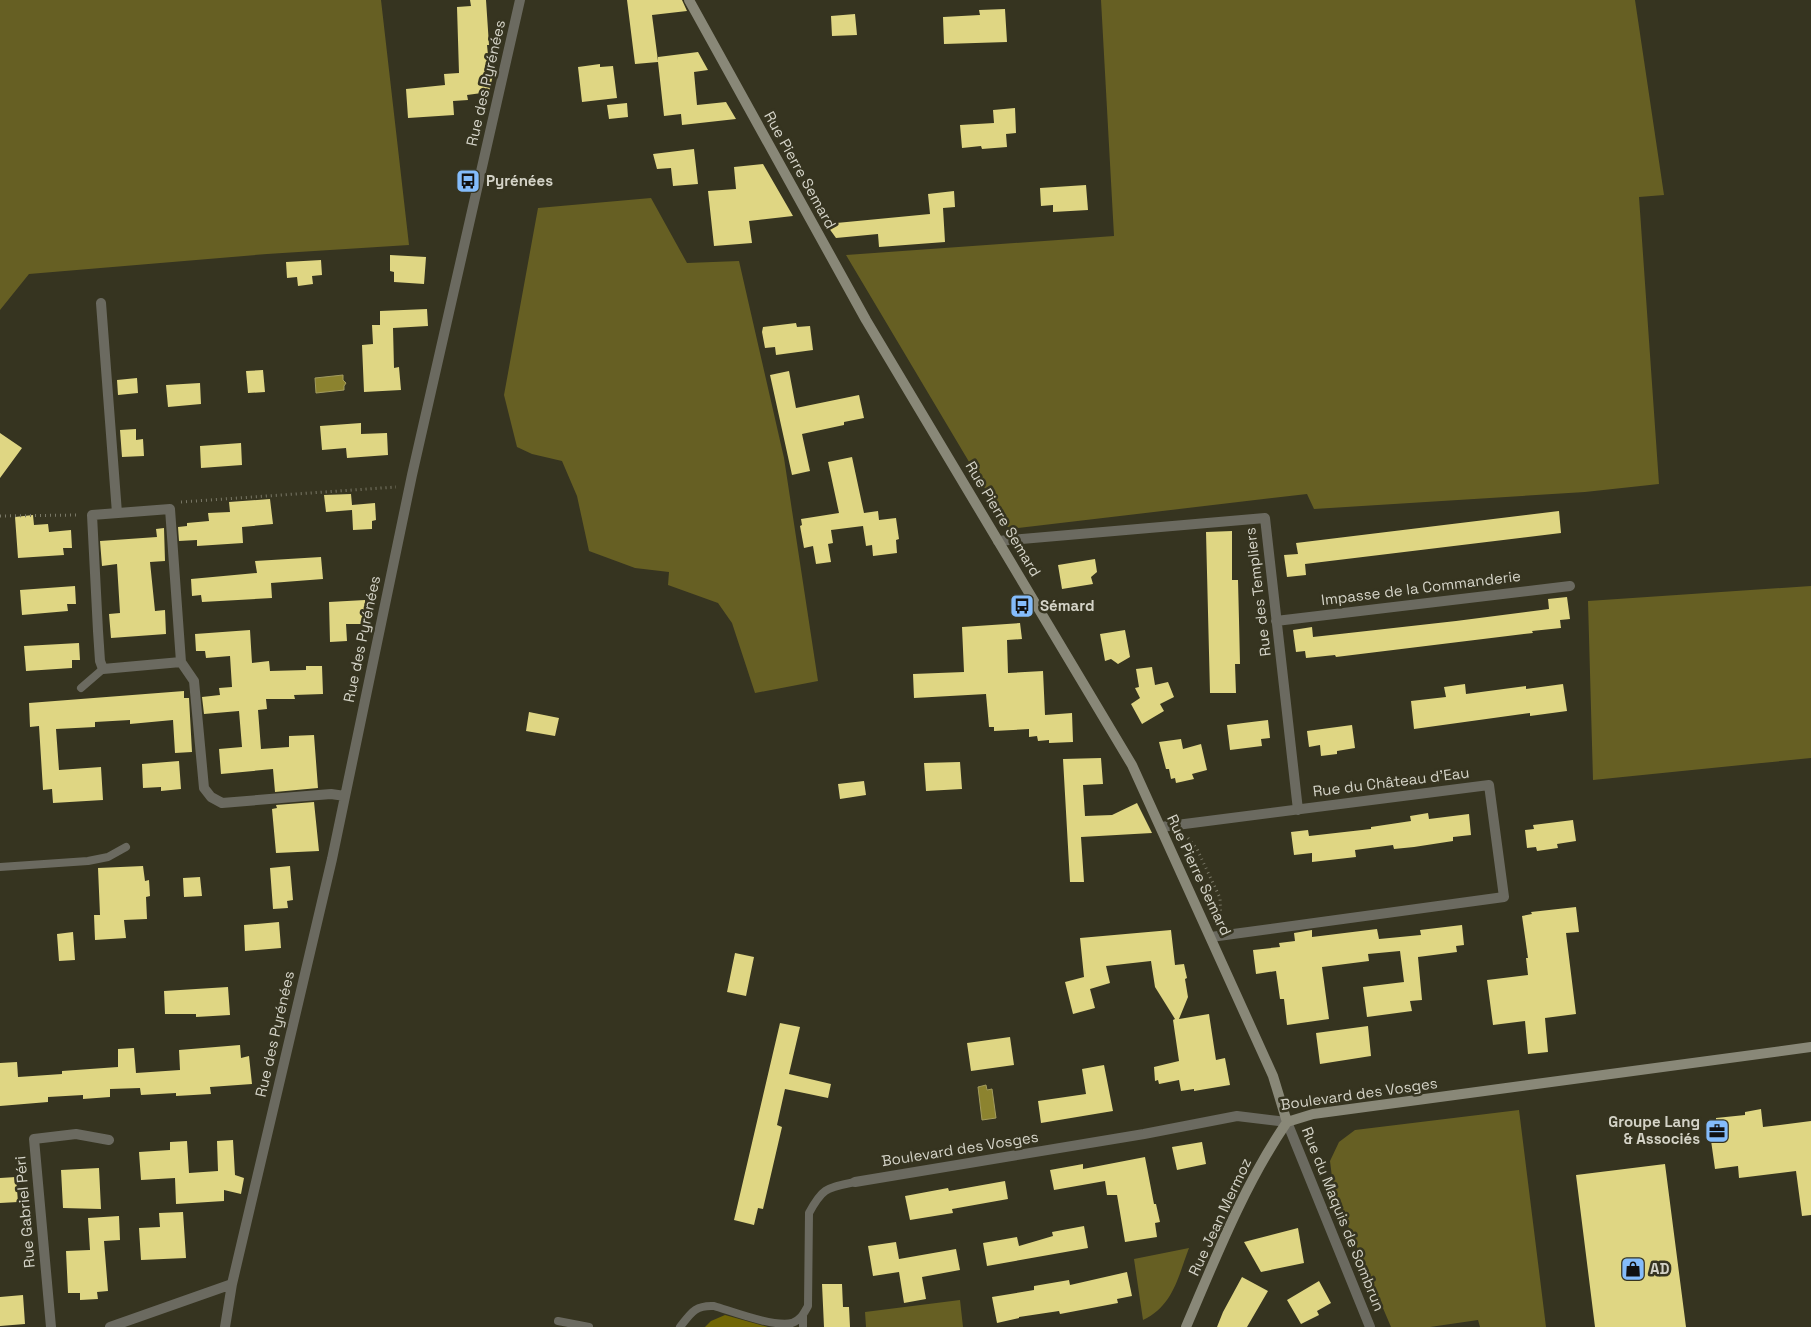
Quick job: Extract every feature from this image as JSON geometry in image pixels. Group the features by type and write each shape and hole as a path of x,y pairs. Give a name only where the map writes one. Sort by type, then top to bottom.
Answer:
{"main road":[{"name":"Rue Pierre Semard","path":"689,0 866,320 1132,765 1273,1076 1287,1122"},
{"name":"Boulevard des Vosges","path":"1287,1122 1313,1114 1811,1047"},
{"name":"Rue Jean Mermoz","path":"1186,1327 1266,1153 1287,1122"}],"street":[{"name":"Rue des Pyrénées","path":"225,1327 232,1284 332,859 410,486 520,0"},
{"path":"101,303 117,513"},
{"path":"181,662 104,670 100,661 92,515 170,509 181,662 194,681 204,788 211,796 222,803 332,794 345,796"},
{"name":"Rue des Templiers","path":"998,541 1264,518 1298,810"},
{"name":"Impasse de la Commanderie","path":"1276,621 1570,586"},
{"name":"Rue du Château d'Eau","path":"1161,828 1489,785 1504,897 1211,937"},
{"name":"Boulevard des Vosges","path":"855,1182 1144,1134 1237,1116 1287,1122"},
{"name":"Rue du Maquis de Sombrun","path":"1287,1122 1370,1327"},
{"name":"Rue Gabriel Péri","path":"51,1327 34,1139 76,1134 109,1140"},
{"path":"110,1327 232,1284"}],"lane":[{"path":"81,688 104,670"},
{"path":"0,868 88,861 108,857 126,847"},
{"path":"803,1327 803,1316 808,1306 809,1213 816,1200 827,1189 855,1182"},
{"path":"680,1327 694,1310 705,1305 776,1324 793,1322 803,1316"},
{"path":"558,1321 589,1327"}],"path":[{"path":"170,509 178,502 410,486"},
{"path":"0,516 92,515"}],"shaded area":[{"path":"0,0 381,0 409,245 267,254 29,274 0,310"},
{"path":"1101,0 1635,0 1664,195 1639,197 1659,484 1585,492 1314,509 1307,494 1009,529 846,255 1114,236"},
{"path":"651,198 687,263 739,261 784,458 818,681 755,693 732,623 718,603 668,585 669,572 635,568 589,551 577,496 562,461 532,454 517,447 504,395 538,208"},
{"path":"343,375 343,380 346,383 344,390 316,393 315,378"},
{"path":"1811,586 1811,758 1593,780 1588,601"},
{"path":"986,1085 987,1090 992,1089 996,1118 982,1120 978,1087"},
{"path":"1519,1110 1546,1327 1480,1327 1478,1320 1430,1327 1391,1327 1334,1193 1330,1161 1339,1142 1355,1130"},
{"path":"1189,1248 1178,1280 1168,1299 1153,1314 1143,1320 1134,1259"},
{"path":"960,1300 963,1327 866,1327 865,1312"},
{"path":"725,1315 768,1327 705,1327 711,1321"}],"building":[{"path":"470,0 486,0 489,45 487,45 490,75 493,75 489,92 467,95 468,100 453,101 454,115 408,118 406,89 445,85 444,74 459,73 457,7 471,6"},
{"path":"627,0 682,0 687,11 652,15 658,61 658,57 698,52 708,70 694,72 697,105 726,102 736,119 682,125 681,114 664,116 658,62 635,64"},
{"path":"1005,9 1007,42 944,44 943,17 980,15 979,10"},
{"path":"855,14 857,35 832,36 831,16"},
{"path":"600,64 600,67 613,66 617,98 582,102 578,67"},
{"path":"627,103 628,117 609,119 607,105"},
{"path":"1015,108 1016,133 1006,134 1007,147 982,149 981,146 962,148 960,125 994,123 993,110"},
{"path":"694,149 698,184 673,186 671,168 657,169 653,154"},
{"path":"763,164 793,216 749,221 752,243 714,246 708,191 736,189 734,167"},
{"path":"1086,185 1088,210 1053,212 1053,205 1041,206 1040,188"},
{"path":"954,191 955,207 943,208 945,242 879,247 878,234 836,238 826,224 930,214 928,194"},
{"path":"390,255 426,257 424,284 394,282 394,272 390,271"},
{"path":"321,260 322,275 312,276 313,284 298,286 297,277 287,278 286,262"},
{"path":"427,309 428,326 393,328 394,368 399,367 401,390 364,392 362,345 373,344 372,325 380,325 380,311"},
{"path":"796,323 797,327 810,326 813,350 776,355 775,347 765,348 763,327"},
{"path":"263,370 265,392 248,393 246,371"},
{"path":"789,371 796,408 859,395 864,418 844,422 844,425 802,434 810,471 792,475 770,375"},
{"path":"137,378 138,393 118,395 117,380"},
{"path":"200,383 201,404 168,407 166,385"},
{"path":"361,423 361,434 387,433 388,455 347,458 346,448 322,450 320,426"},
{"path":"136,429 136,440 143,439 144,456 122,457 120,430"},
{"path":"0,433 22,448 0,478"},
{"path":"241,443 242,465 201,468 200,446"},
{"path":"852,457 864,513 878,511 879,520 896,518 899,539 896,540 897,553 873,556 872,545 866,546 863,526 831,530 833,543 828,544 831,562 816,564 813,546 804,548 800,526 802,525 801,519 839,513 828,462"},
{"path":"351,494 352,505 375,503 376,520 372,521 372,529 353,530 352,510 326,512 324,495"},
{"path":"270,499 273,524 242,527 243,543 197,546 197,540 179,541 178,527 187,526 187,523 209,521 208,513 230,512 229,502"},
{"path":"1559,511 1561,533 1305,564 1306,575 1287,577 1284,555 1298,554 1296,543"},
{"path":"33,515 34,525 48,524 49,532 71,530 72,548 63,548 64,555 18,558 15,517"},
{"path":"164,528 165,561 150,562 155,611 165,610 166,634 111,638 109,614 120,613 117,564 102,566 100,541 157,537 156,529"},
{"path":"1232,531 1232,580 1238,580 1240,664 1235,664 1236,693 1210,693 1206,532"},
{"path":"321,557 323,579 271,583 272,598 202,602 201,595 192,596 191,579 257,573 255,561"},
{"path":"1095,559 1097,572 1091,577 1093,584 1062,589 1058,565"},
{"path":"75,586 76,604 67,604 68,611 22,615 20,590"},
{"path":"1567,597 1570,619 1560,620 1561,628 1336,657 1335,655 1306,658 1305,651 1296,652 1293,630 1312,627 1313,637 1456,621 1549,609 1548,599"},
{"path":"365,600 366,624 346,624 347,641 330,642 329,602"},
{"path":"1020,623 1022,639 1007,640 1008,673 1043,671 1045,715 1072,713 1073,742 1049,743 1049,740 1038,741 1037,736 1029,737 1029,729 994,731 994,727 989,727 986,694 914,698 913,674 964,672 962,627"},
{"path":"250,630 252,663 269,661 270,671 306,670 306,666 322,666 323,694 294,695 295,699 266,699 267,709 258,710 261,749 289,747 289,736 314,735 318,788 275,792 273,769 221,774 219,749 242,747 239,711 204,714 202,697 220,695 219,688 232,687 230,656 206,658 205,651 196,651 195,634"},
{"path":"1125,630 1130,657 1118,664 1111,659 1105,661 1100,634"},
{"path":"79,643 80,660 72,660 72,668 26,671 24,646"},
{"path":"1152,667 1155,685 1168,682 1174,697 1160,704 1164,711 1142,724 1131,704 1140,698 1135,688 1139,687 1136,669"},
{"path":"1465,684 1466,694 1526,686 1526,689 1563,684 1567,711 1530,716 1530,713 1414,729 1411,701 1446,697 1444,687"},
{"path":"184,691 184,698 189,698 192,752 175,753 173,720 130,724 130,720 95,722 95,727 56,729 59,770 101,767 103,800 53,803 52,789 43,790 39,726 30,727 29,703"},
{"path":"529,712 559,718 555,736 526,731"},
{"path":"1268,720 1270,738 1261,739 1262,746 1230,750 1227,725"},
{"path":"1352,725 1355,748 1337,751 1337,754 1321,756 1320,745 1309,747 1307,731"},
{"path":"1181,739 1183,749 1201,744 1207,770 1192,774 1194,779 1176,783 1175,778 1171,779 1169,769 1166,769 1159,742"},
{"path":"1101,758 1103,784 1083,785 1085,816 1112,815 1137,803 1152,833 1081,837 1084,882 1070,882 1063,759"},
{"path":"179,761 181,789 161,791 161,787 143,788 142,764"},
{"path":"960,762 962,789 926,791 924,763"},
{"path":"864,781 866,795 840,799 838,784"},
{"path":"314,802 319,851 276,853 272,809 277,808 276,805"},
{"path":"1428,813 1429,819 1469,814 1471,835 1453,837 1453,841 1414,847 1394,849 1393,845 1355,850 1356,857 1312,862 1312,853 1294,855 1291,832 1308,830 1309,836 1371,829 1371,827 1411,821 1410,816"},
{"path":"1573,820 1576,841 1557,844 1558,848 1537,851 1536,847 1527,848 1525,830 1534,829 1533,825"},
{"path":"143,866 145,881 149,880 150,896 146,897 147,919 124,920 126,938 95,940 94,915 100,915 98,868"},
{"path":"290,866 293,900 287,901 288,908 273,909 270,868"},
{"path":"200,877 202,896 184,897 183,878"},
{"path":"1576,907 1579,932 1566,933 1576,1014 1545,1018 1548,1052 1528,1054 1525,1021 1493,1025 1487,980 1528,975 1526,958 1528,958 1522,916 1532,914 1531,912"},
{"path":"279,922 281,948 245,951 244,925"},
{"path":"1462,925 1464,945 1456,946 1457,952 1418,957 1422,1000 1410,1001 1412,1011 1367,1017 1363,987 1404,982 1400,951 1368,954 1369,961 1322,967 1329,1019 1287,1025 1284,999 1280,999 1276,971 1256,974 1253,950 1280,947 1279,943 1295,941 1294,933 1312,930 1312,937 1377,929 1379,939 1421,935 1420,930"},
{"path":"1171,930 1175,965 1184,964 1187,978 1185,979 1188,997 1179,1019 1209,1014 1216,1060 1225,1058 1230,1085 1194,1091 1194,1089 1181,1091 1179,1080 1159,1084 1158,1080 1155,1081 1154,1067 1179,1061 1173,1020 1175,1019 1155,987 1151,961 1106,966 1110,983 1090,989 1095,1008 1073,1014 1065,982 1084,977 1080,938"},
{"path":"73,932 75,960 59,961 57,934"},
{"path":"735,953 754,957 746,996 727,992"},
{"path":"228,987 230,1015 196,1017 196,1014 165,1014 164,991"},
{"path":"780,1023 800,1027 789,1074 831,1084 828,1098 785,1089 777,1125 782,1127 763,1209 758,1208 754,1225 734,1220"},
{"path":"1368,1026 1371,1056 1320,1064 1316,1033"},
{"path":"1010,1037 1014,1065 971,1071 967,1043"},
{"path":"240,1045 241,1058 249,1056 252,1084 210,1087 211,1094 176,1096 176,1093 141,1095 140,1088 110,1089 110,1097 83,1099 83,1095 48,1097 48,1102 0,1106 0,1063 17,1062 18,1077 62,1074 62,1071 118,1067 118,1049 134,1048 136,1073 180,1070 179,1050"},
{"path":"1104,1065 1113,1111 1041,1123 1038,1101 1086,1094 1082,1069"},
{"path":"1761,1109 1763,1127 1811,1121 1811,1215 1802,1216 1796,1171 1739,1178 1738,1166 1715,1169 1709,1126 1716,1125 1716,1118 1745,1115 1745,1112"},
{"path":"233,1140 235,1175 244,1178 241,1194 224,1190 224,1201 176,1204 175,1178 141,1180 139,1152 170,1150 170,1142 187,1141 189,1173 218,1171 217,1141"},
{"path":"1202,1142 1206,1164 1177,1170 1172,1147"},
{"path":"1145,1157 1154,1204 1156,1204 1160,1222 1155,1223 1157,1237 1125,1242 1117,1195 1107,1195 1105,1181 1054,1190 1050,1170 1083,1164 1083,1169"},
{"name":"AD","path":"1665,1164 1686,1327 1595,1327 1576,1175"},
{"path":"99,1168 101,1209 63,1208 61,1170"},
{"path":"16,1177 18,1202 0,1203 0,1178"},
{"path":"1005,1181 1008,1199 952,1209 953,1213 910,1220 905,1196 948,1188 949,1191"},
{"path":"183,1212 186,1258 141,1260 139,1228 160,1227 159,1213"},
{"path":"119,1216 120,1240 104,1241 108,1291 97,1292 98,1299 80,1300 80,1293 68,1293 66,1251 90,1250 88,1218"},
{"path":"1084,1226 1088,1248 987,1266 983,1243 1017,1237 1019,1246 1053,1236 1052,1232"},
{"path":"1298,1228 1304,1263 1261,1272 1244,1242"},
{"path":"896,1242 899,1259 956,1249 960,1270 922,1277 926,1299 904,1303 899,1272 873,1276 868,1246"},
{"path":"1127,1272 1132,1296 1117,1299 1118,1303 1060,1314 1059,1311 1019,1317 997,1323 992,1297 1034,1290 1034,1286 1069,1280 1070,1285"},
{"path":"1242,1277 1268,1291 1247,1327 1217,1327 1223,1312"},
{"path":"1319,1281 1331,1303 1317,1311 1319,1315 1301,1324 1287,1300"},
{"path":"822,1284 842,1284 843,1307 849,1307 850,1327 824,1327"},
{"path":"23,1295 25,1324 0,1326 0,1297"}],"place":[{"name":"Pyrénées","path":"468,181"},
{"name":"Sémard","path":"1022,606"},
{"name":"Groupe Lang & Associés","path":"1717,1131"},
{"name":"AD","path":"1633,1269"}]}
